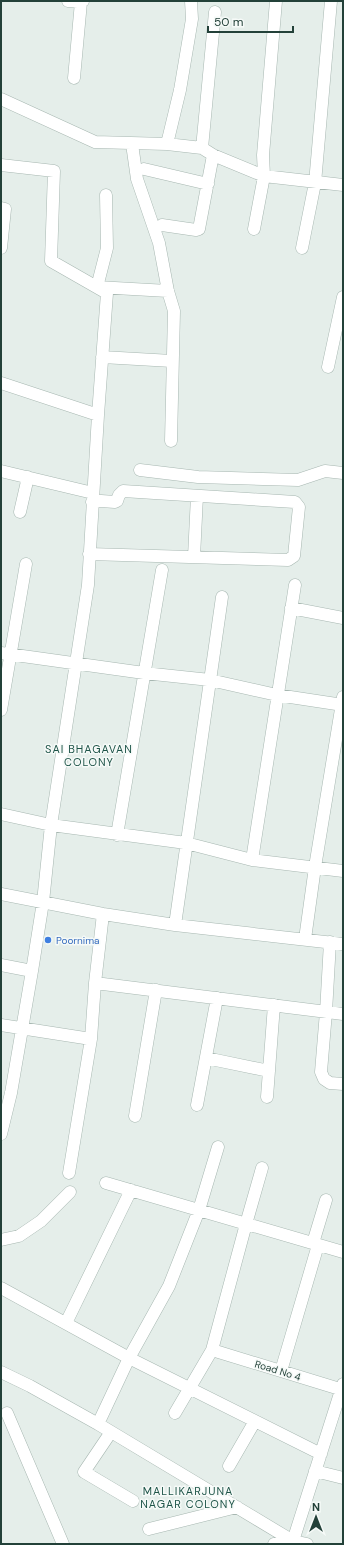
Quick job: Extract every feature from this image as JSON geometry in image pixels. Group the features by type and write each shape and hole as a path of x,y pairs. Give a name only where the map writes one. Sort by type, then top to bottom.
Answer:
{"street":[{"path":"68,1 82,2 74,78"},
{"path":"167,144 180,90 192,19 191,1"},
{"path":"254,229 264,176 263,155 276,1"},
{"path":"302,248 315,183 331,1"},
{"path":"202,148 215,12"},
{"path":"1,99 95,142 167,144 202,148 213,155 264,176 343,185"},
{"path":"132,144 137,179 159,243 168,290 174,311 171,441"},
{"path":"162,225 196,230 199,229 213,155"},
{"path":"1,165 54,171 51,261 108,293 98,415 93,555 51,825 43,902 23,1029 6,1092 1,1134"},
{"path":"144,169 208,184"},
{"path":"97,287 108,248 106,195"},
{"path":"1,208 5,209 1,248"},
{"path":"97,287 168,290"},
{"path":"328,367 343,297"},
{"path":"102,357 172,361"},
{"path":"1,383 98,415"},
{"path":"140,470 198,477 298,480 325,471 343,474"},
{"path":"1,471 28,477 95,498 115,502 117,501 119,494 123,491 294,502 299,507 294,556 288,560 93,555"},
{"path":"20,512 28,477"},
{"path":"194,557 197,496"},
{"path":"1,710 6,654 26,564"},
{"path":"116,835 162,570"},
{"path":"252,860 295,584"},
{"path":"175,925 222,597"},
{"path":"291,608 343,618"},
{"path":"6,654 144,673 210,680 277,695 343,702 315,868 305,939"},
{"path":"1,814 51,825 116,835 186,843 252,860 343,871"},
{"path":"1,894 103,914 175,925 343,944"},
{"path":"69,1173 91,1039 95,983 103,914"},
{"path":"330,942 321,1072 324,1079 330,1083 343,1084"},
{"path":"1,965 32,971"},
{"path":"95,983 343,1014"},
{"path":"135,1116 156,990"},
{"path":"197,1105 217,998"},
{"path":"267,1097 274,1005"},
{"path":"1,1025 91,1039"},
{"path":"206,1058 269,1071"},
{"path":"98,1424 129,1358 169,1286 199,1210 218,1147"},
{"path":"176,1413 212,1350 262,1168"},
{"path":"106,1183 343,1252"},
{"path":"66,1324 131,1190"},
{"path":"1,1240 19,1236 41,1221 70,1192"},
{"path":"281,1371 316,1244 326,1200"},
{"path":"1,1288 129,1358 321,1454"},
{"name":"Road No 4","path":"212,1350 342,1388"},
{"path":"1,1372 30,1386 98,1424 237,1507 292,1542"},
{"path":"292,1542 342,1388"},
{"path":"7,1413 63,1544"},
{"path":"229,1466 255,1421"},
{"path":"111,1432 84,1472 133,1501"},
{"path":"315,1471 343,1478"},
{"path":"149,1529 237,1507"},
{"path":"274,1544 292,1542 307,1544"}],"place":[{"name":"Poornima","path":"48,940"}],"district":[{"name":"SAI BHAGAVAN COLONY","path":"89,755"},
{"name":"MALLIKARJUNA NAGAR COLONY","path":"188,1497"}]}
